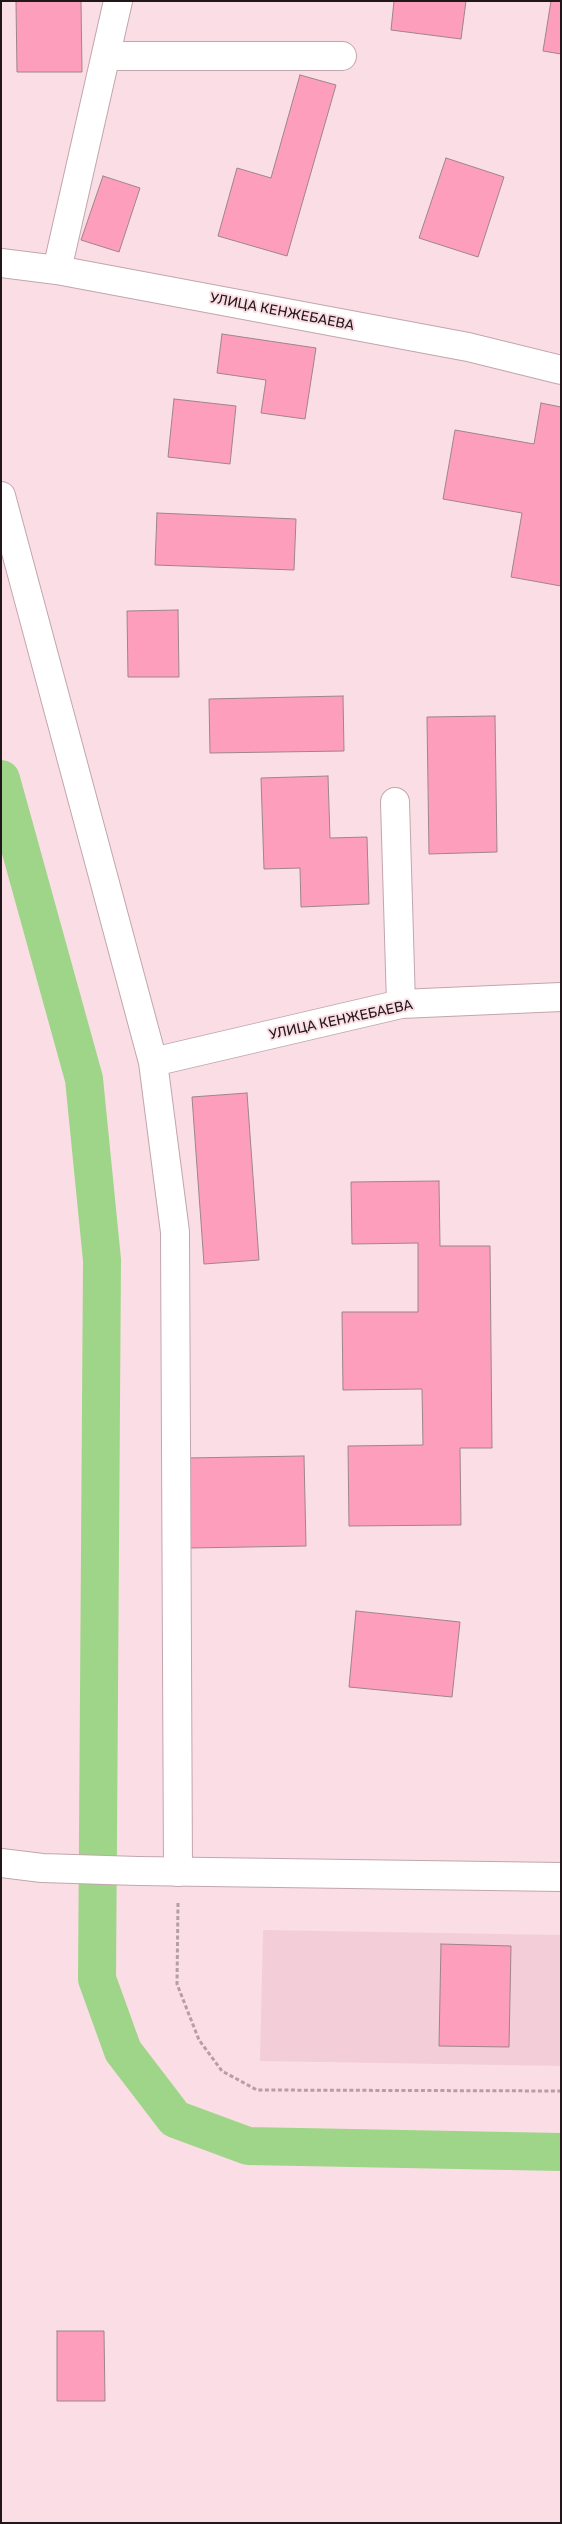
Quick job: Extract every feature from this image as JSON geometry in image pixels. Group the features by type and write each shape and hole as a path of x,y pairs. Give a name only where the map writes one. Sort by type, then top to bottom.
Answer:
{"street":[{"path":"57,270 118,1"},
{"path":"106,56 342,56"},
{"name":"УЛИЦА КЕНЖЕБАЕВА","path":"1,263 57,270 468,347 561,370"},
{"path":"1,496 153,1062 175,1232 178,1872"},
{"path":"395,802 401,1004"},
{"name":"УЛИЦА КЕНЖЕБАЕВА","path":"153,1062 401,1004 561,997"},
{"path":"1,1863 42,1868 138,1871 561,1877"}],"path":[{"path":"178,1872 177,1984 199,2040 222,2071 257,2090 561,2091"}],"shaded area":[{"path":"263,1930 561,1935 561,2066 260,2061"}],"building":[{"path":"16,1 81,1 82,72 17,72"},
{"path":"394,1 466,1 461,39 391,30"},
{"path":"551,1 561,1 561,54 543,51"},
{"path":"300,75 336,85 287,256 218,236 237,168 271,178"},
{"path":"446,158 504,177 478,257 419,238"},
{"path":"103,176 140,188 119,252 81,240"},
{"path":"222,334 316,348 305,419 261,413 266,380 217,373"},
{"path":"174,399 236,406 230,464 168,457"},
{"path":"541,403 561,407 561,586 511,577 522,513 443,499 455,430 534,444"},
{"path":"157,513 296,519 294,570 155,565"},
{"path":"178,610 179,677 128,677 127,611"},
{"path":"343,696 344,751 210,753 209,699"},
{"path":"495,716 497,852 429,854 427,717"},
{"path":"328,776 330,838 367,837 369,904 301,907 300,868 264,869 261,778"},
{"path":"247,1093 259,1260 204,1264 192,1097"},
{"path":"439,1181 440,1246 490,1246 492,1448 460,1448 461,1525 349,1526 348,1446 423,1445 422,1389 343,1390 342,1312 418,1312 418,1243 352,1244 351,1182"},
{"path":"304,1456 306,1546 189,1548 187,1458"},
{"path":"356,1611 460,1622 452,1697 349,1687"},
{"path":"441,1944 511,1946 509,2047 439,2046"},
{"path":"57,2331 104,2331 105,2401 57,2401"}],"waterway":[{"path":"1,779 84,1079 102,1260 97,1979 123,2051 175,2119 248,2146 561,2152"}]}
